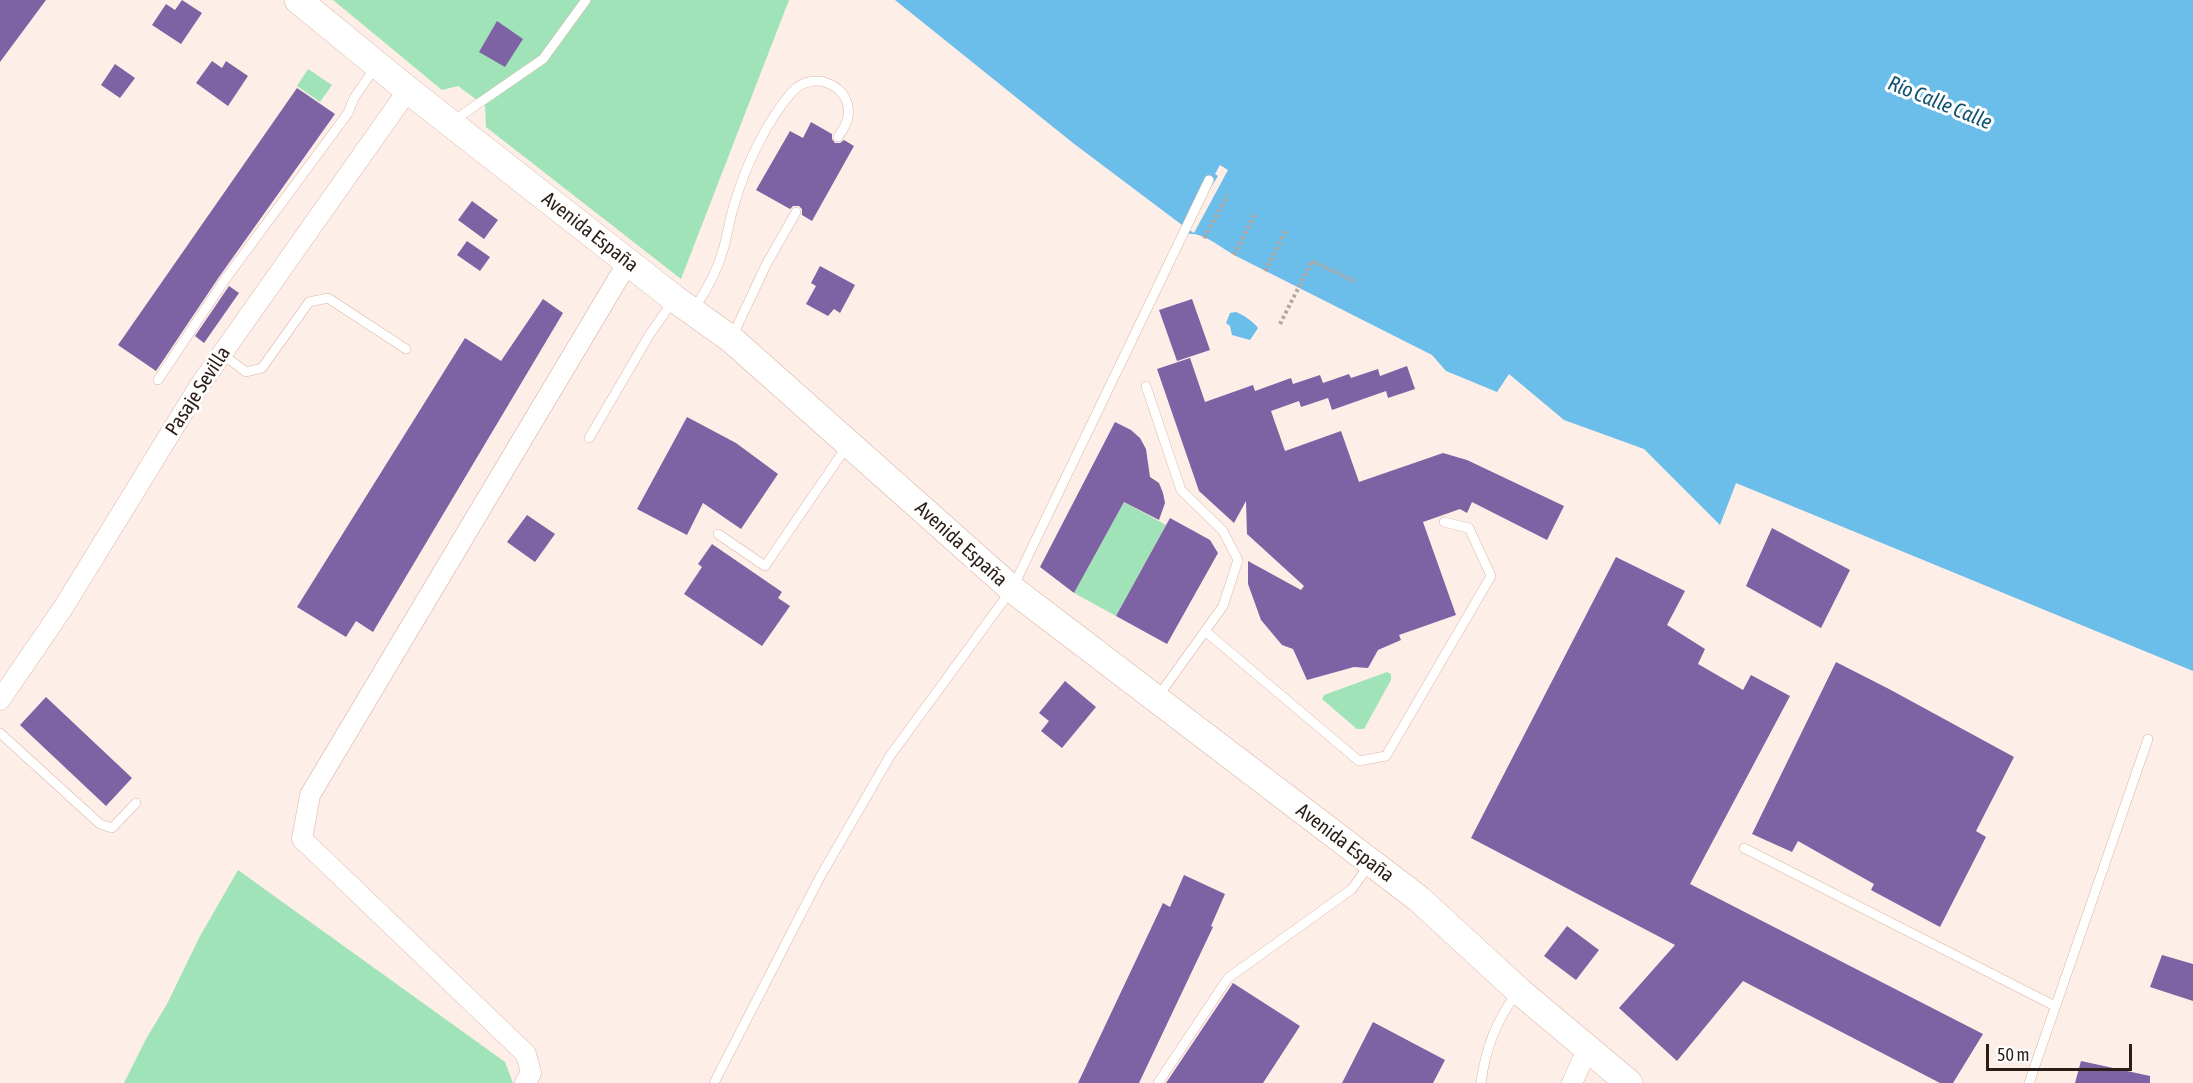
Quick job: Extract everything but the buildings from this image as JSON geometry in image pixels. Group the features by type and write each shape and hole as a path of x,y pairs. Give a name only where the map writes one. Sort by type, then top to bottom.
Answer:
{"main road":[{"name":"Avenida España","path":"298,0 408,90 628,262 731,339 1012,589 1419,899 1519,991 1629,1083"}],"street":[{"name":"Pasaje Sevilla","path":"0,700 63,608 200,385 408,90"},
{"path":"525,1083 531,1073 526,1054 302,839 310,795 628,262"},
{"path":"1572,1083 1587,1050"}],"lane":[{"path":"451,122 543,59 586,0"},
{"path":"158,380 225,281 348,113 354,98 377,64"},
{"path":"588,438 650,334 684,305 705,292 719,263 735,200 753,156 773,119 792,91 809,81 819,80 837,88 848,104 849,114 847,123 838,137"},
{"path":"714,1083 820,877 890,756 1012,589 1209,180"},
{"path":"731,339 766,265 796,212"},
{"path":"222,354 246,372 262,369 309,303 328,298 406,349"},
{"path":"1146,386 1181,490 1223,531 1238,560 1223,606 1156,700"},
{"path":"718,534 765,566 848,444"},
{"path":"1205,631 1359,761 1386,756 1491,576 1469,528 1444,522"},
{"path":"0,733 100,824 112,828 136,803"},
{"path":"2029,1083 2148,740"},
{"path":"1744,848 2055,1006"},
{"path":"1158,1083 1228,978 1352,889 1371,863"},
{"path":"1481,1083 1492,1036 1507,1006 1519,991"}],"path":[{"path":"1204,238 1228,195"},
{"path":"1234,255 1255,214"},
{"path":"1265,271 1286,231"},
{"path":"1280,324 1312,261 1354,281"}],"green space":[{"path":"333,0 789,0 681,279 486,127 485,106 458,86 442,90"},
{"path":"308,69 332,85 320,102 297,86"},
{"path":"1124,502 1166,525 1116,616 1074,593"},
{"path":"1387,672 1391,674 1391,680 1364,729 1357,729 1322,699 1324,695"},
{"path":"238,870 505,1062 513,1083 124,1083 167,1004 199,938"}],"water":[{"name":"Río Calle Calle","path":"895,0 2193,0 2193,671 1736,483 1720,525 1644,449 1564,420 1509,374 1497,392 1446,371 1432,355 1199,235 1187,234 1186,228 1073,143"},
{"path":"1236,312 1248,318 1258,328 1250,340 1232,335 1230,326 1226,323 1230,313"}],"pier":[{"path":"1220,165 1228,170 1194,233 1186,228 1218,176 1215,174"}]}
